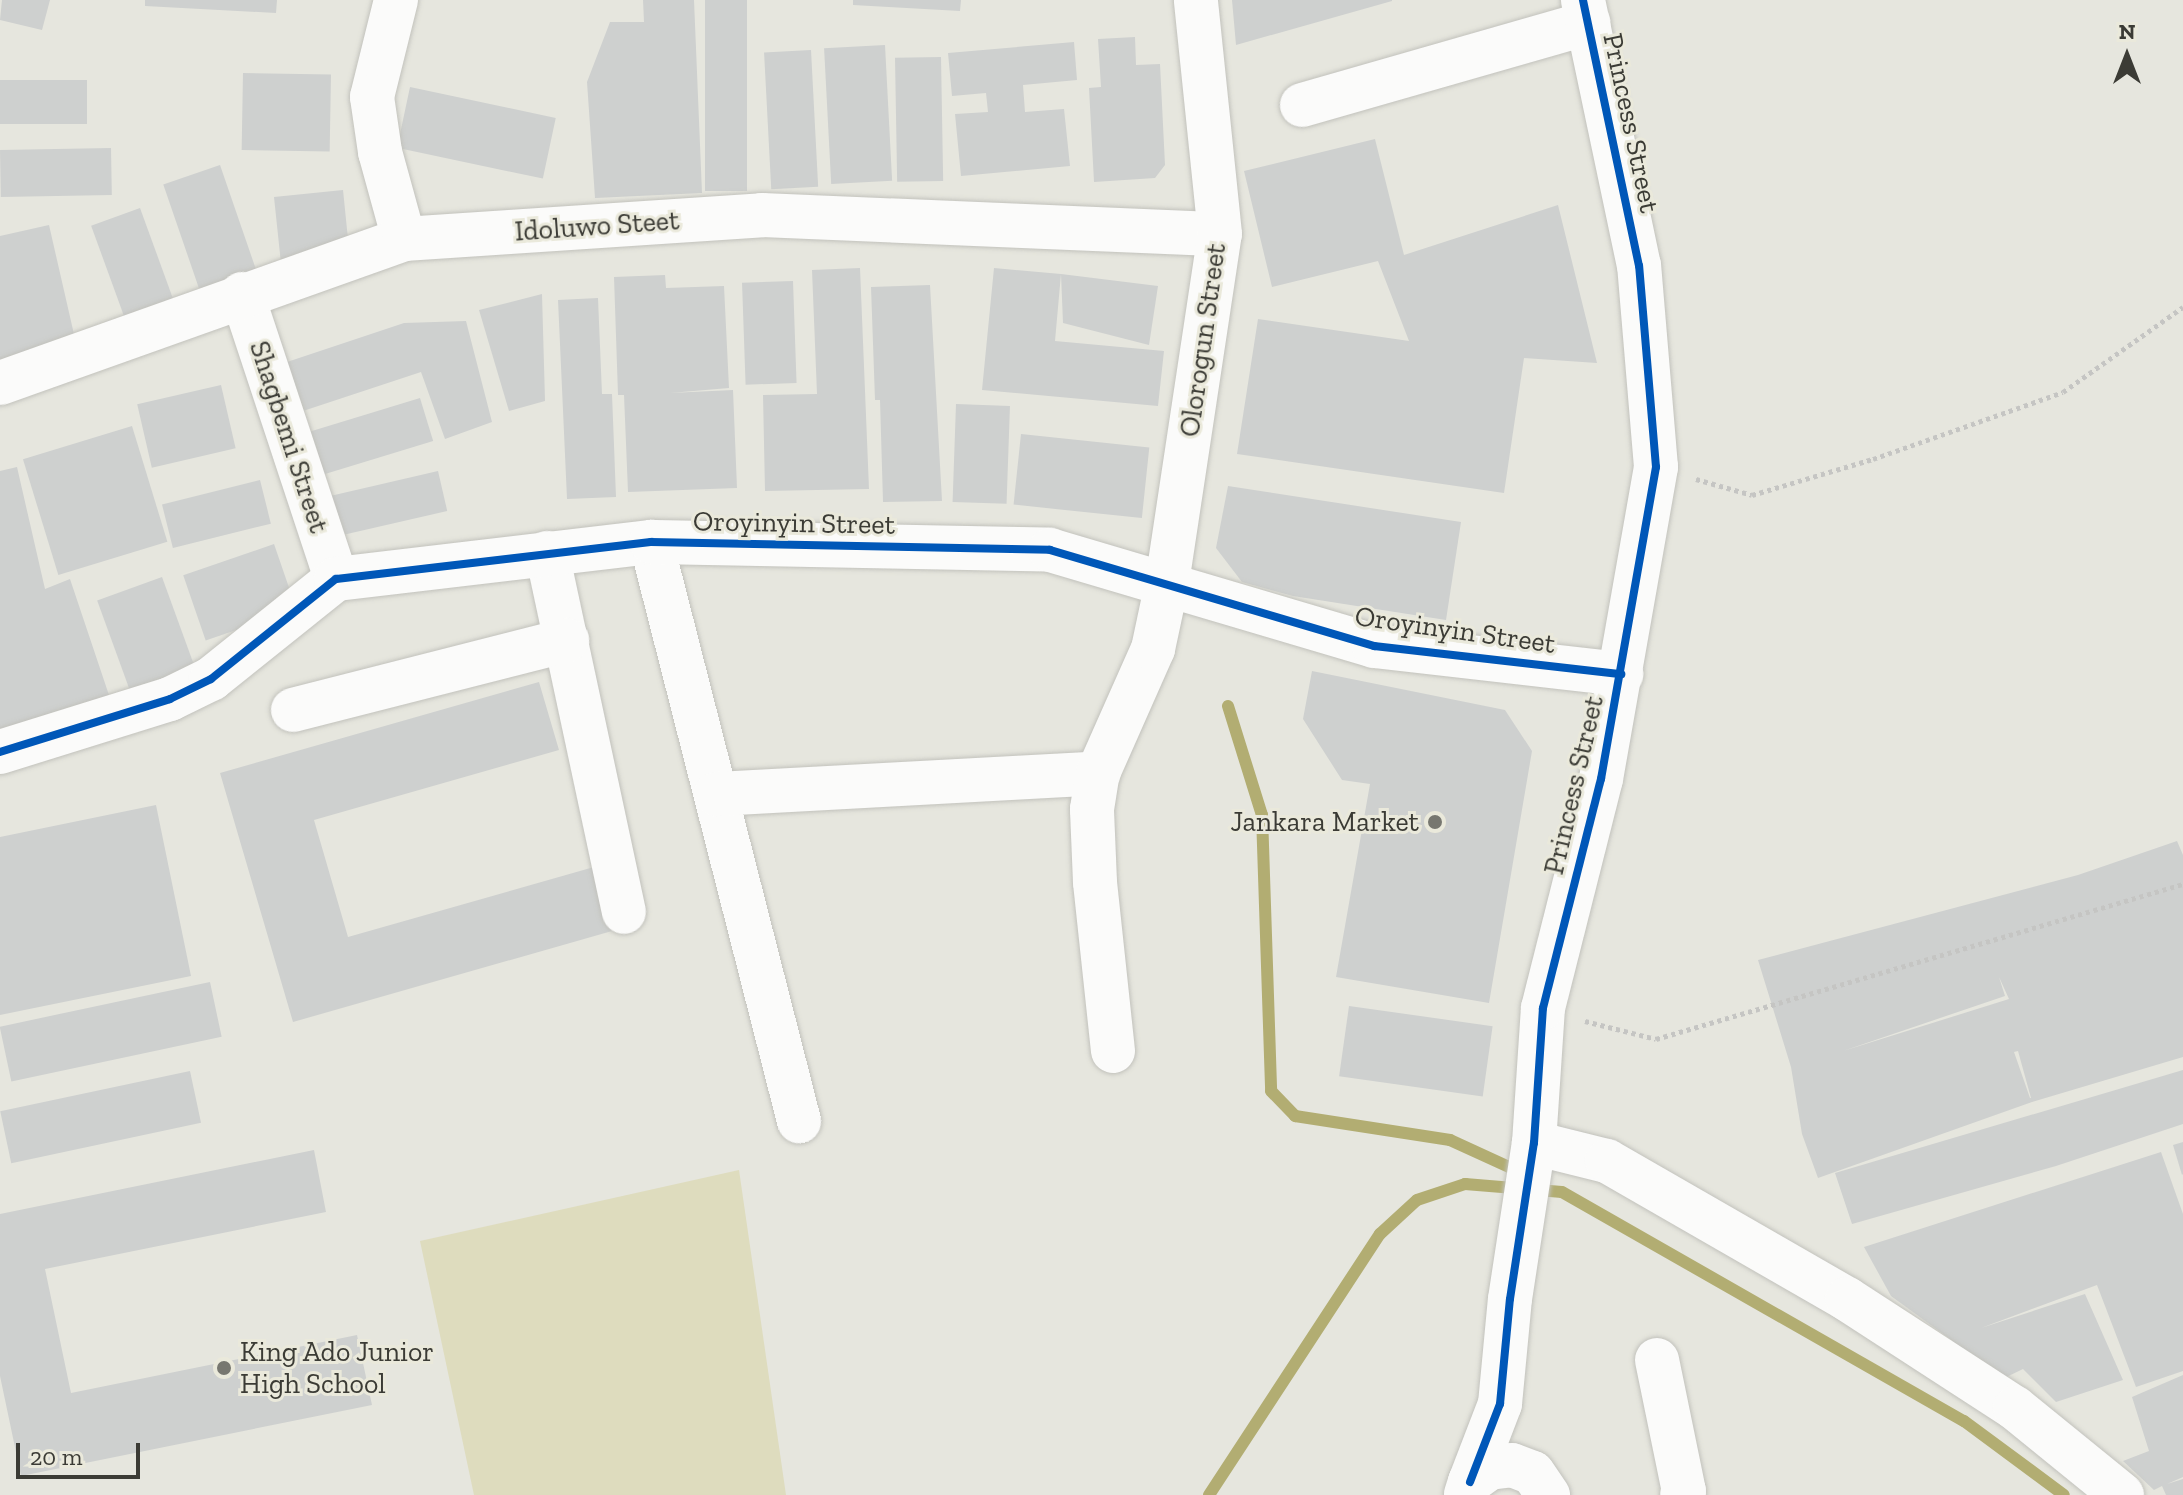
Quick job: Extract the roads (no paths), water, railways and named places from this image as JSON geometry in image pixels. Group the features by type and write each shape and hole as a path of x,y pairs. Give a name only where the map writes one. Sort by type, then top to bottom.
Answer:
{"street":[{"path":"396,0 372,97 380,152 404,239"},
{"name":"Olorogun Street","path":"1113,1051 1095,882 1092,809 1098,773 1153,649 1167,583 1220,234 1196,0"},
{"path":"1302,105 1585,12"},
{"name":"Princess Street","path":"1468,1488 1500,1404 1534,1143 1543,1008 1601,779 1656,467 1639,266 1585,12"},
{"name":"Idoluwo Steet","path":"0,383 242,294 404,239 762,215 1220,234"},
{"name":"Shagbemi Street","path":"242,294 336,579"},
{"path":"651,542 799,1121"},
{"name":"Oroyinyin Street","path":"336,579 651,542 1050,550 1374,646 1621,674"},
{"path":"547,553 624,912"},
{"path":"0,752 170,699 211,679 336,579"},
{"path":"293,710 567,640"},
{"path":"716,794 1098,773"},
{"path":"1534,1143 1607,1161 1847,1299 2015,1408 2122,1495"},
{"path":"1657,1360 1684,1491 1682,1495"},
{"path":"1500,1404 1540,1484"},
{"path":"1468,1488 1489,1468 1512,1465 1540,1484"}],"waterway":[{"path":"1228,706 1262,815 1271,1091 1295,1116 1450,1140 1522,1173"},
{"path":"1209,1495 1380,1234 1417,1200 1465,1184 1562,1192 1964,1421 2064,1495"}],"place":[{"name":"Jankara Market","path":"1435,822"},
{"name":"King Ado Junior High School","path":"224,1368"}]}
